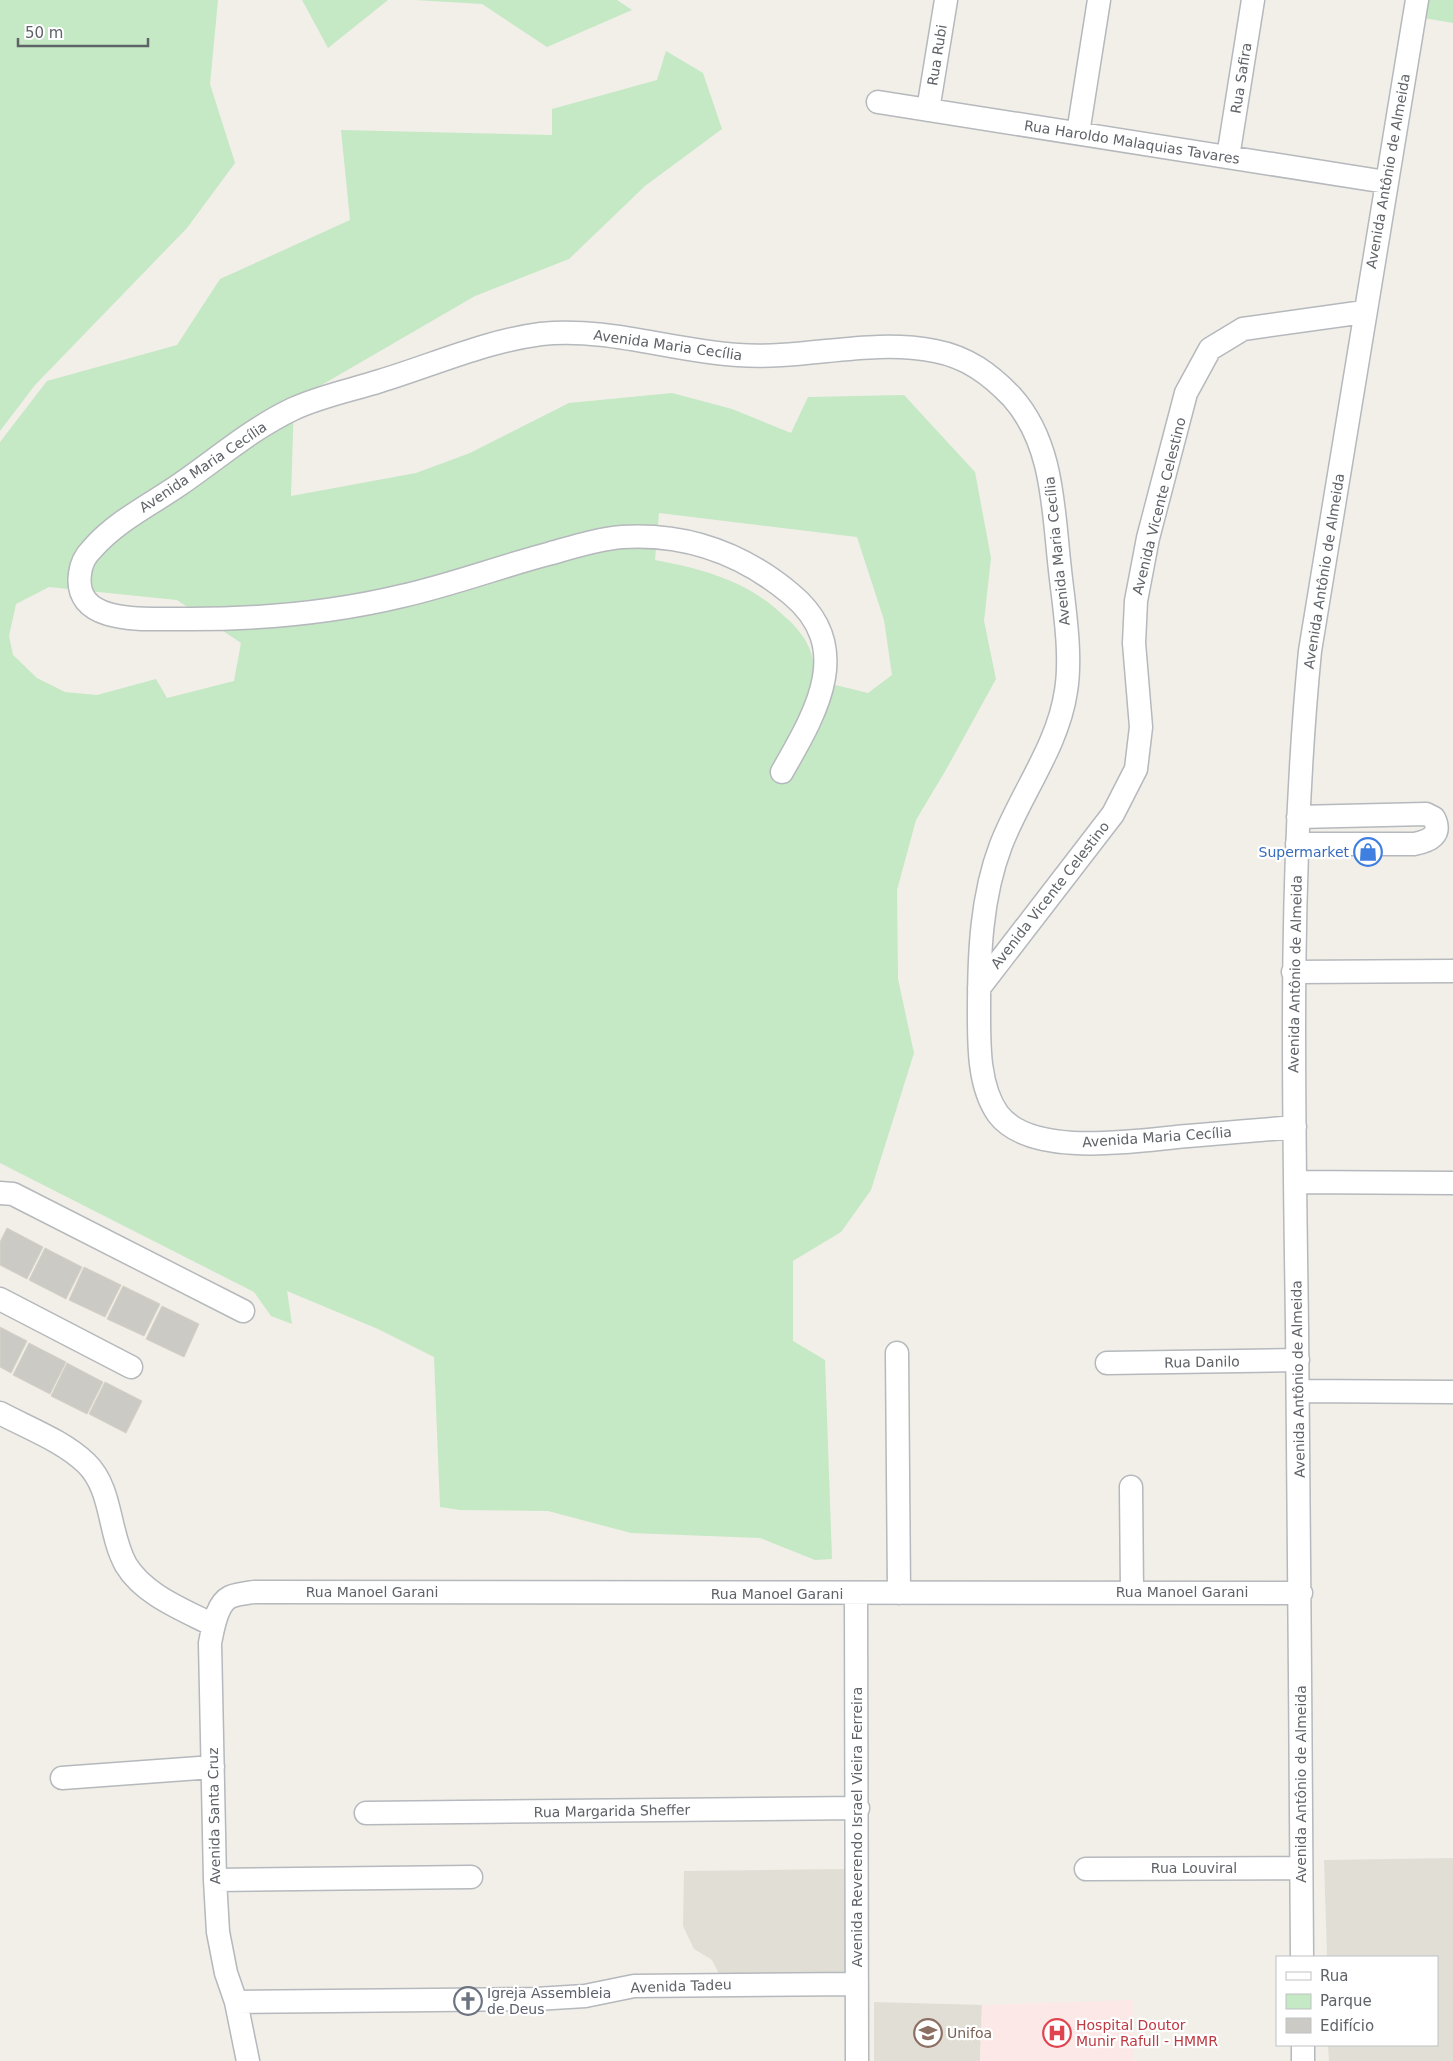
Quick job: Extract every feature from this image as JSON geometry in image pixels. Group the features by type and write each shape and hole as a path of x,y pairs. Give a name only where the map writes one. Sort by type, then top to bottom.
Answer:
{"street":[{"name":"Rua Rubi","path":"928,110 946,0"},
{"path":"1078,133 1099,0"},
{"name":"Rua Safira","path":"1228,157 1253,0"},
{"name":"Avenida Antônio de Almeida","path":"1302,1956 1301,1593 1293,972 1300,753 1310,651 1364,312 1417,0"},
{"name":"Rua Haroldo Malaquias Tavares","path":"878,102 1386,182"},
{"name":"Avenida Vicente Celestino","path":"979,988 1113,814 1136,769 1141,727 1134,642 1136,601 1148,538 1186,393 1210,349 1243,329 1364,312"},
{"name":"Avenida Maria Cecília","path":"782,772 815,713 825,672 824,643 804,605 763,571 729,554 676,540 628,536 592,541 404,596 305,615 221,620 139,619 113,616 95,609 81,594 78,582 82,564 91,549 135,513 179,486 241,438 296,408 470,351 530,336 566,332 626,337 732,355 765,356 862,347 928,349 959,357 993,377 1029,416 1049,470 1065,614 1068,683 1060,721 1000,847 987,892 979,988 979,1037 983,1079 998,1113 1019,1132 1056,1142 1099,1144 1295,1127"},
{"path":"1297,844 1414,844 1433,838 1437,832 1434,818 1426,814 1298,817"},
{"path":"1293,972 1453,971"},
{"path":"1295,1182 1453,1183"},
{"path":"0,1193 13,1194 243,1311"},
{"path":"0,1298 131,1367"},
{"path":"897,1353 899,1593"},
{"name":"Rua Danilo","path":"1107,1363 1298,1360"},
{"path":"1298,1391 1453,1392"},
{"path":"0,1413 59,1444 85,1462 93,1471 104,1494 119,1549 131,1571 159,1595 213,1625"},
{"path":"1131,1487 1132,1592"},
{"name":"Rua Manoel Garani","path":"254,1592 1301,1593"},
{"name":"Avenida Santa Cruz","path":"248,2061 236,2002 226,1973 218,1932 215,1880 210,1643 213,1625 220,1609 229,1597 254,1592"},
{"name":"Avenida Reverendo Israel Vieira Ferreira","path":"856,1594 858,1808 857,2061"},
{"path":"62,1778 212,1767"},
{"name":"Rua Margarida Sheffer","path":"366,1813 858,1808"},
{"name":"Rua Louviral","path":"1086,1869 1301,1868"},
{"path":"215,1880 471,1877"},
{"name":"Avenida Tadeu","path":"236,2002 536,1999 585,1996 634,1986 857,1984"},
{"path":"1303,2046 1303,2061"}],"shaded area":[{"path":"1453,1858 1453,2061 1329,2061 1328,2046 1438,2046 1438,1956 1327,1956 1324,1860"},
{"path":"847,1869 849,1979 720,1976 712,1960 694,1949 683,1926 684,1871"},
{"name":"Hospital Doutor Munir Rafull - HMMR","path":"1133,2000 1133,2061 980,2061 982,2005"},
{"name":"Unifoa","path":"874,2002 982,2005 980,2061 874,2061"}],"green space":[{"path":"0,0 218,0 210,84 235,163 187,228 35,385 0,431"},
{"path":"302,0 388,0 328,48"},
{"path":"415,0 617,0 632,10 547,47 482,4"},
{"path":"1427,0 1453,0 1453,23 1424,18"},
{"path":"666,51 703,73 722,129 645,186 569,259 475,296 294,401 291,496 416,473 470,453 569,403 672,393 732,409 791,433 808,397 904,395 975,472 991,558 984,621 996,679 916,820 897,890 898,979 914,1053 871,1190 841,1232 793,1261 793,1341 825,1360 832,1559 815,1560 760,1538 631,1533 548,1511 460,1510 440,1507 434,1357 378,1329 287,1291 292,1324 271,1316 254,1292 0,1163 0,442 47,381 177,345 220,279 350,220 341,130 552,135 552,109 657,80","holes":["659,513 857,537 884,620 892,675 868,693 815,680 813,659 807,643 792,624 770,604 740,585 724,578 707,572 655,560","49,587 177,600 241,643 234,681 167,698 156,679 97,695 65,692 37,678 13,655 9,636 16,604"]}],"building":[{"path":"7,1228 43,1247 27,1279 0,1265 0,1242"},
{"path":"45,1248 82,1267 66,1299 29,1280"},
{"path":"84,1267 121,1285 105,1317 69,1300"},
{"path":"123,1286 160,1304 144,1336 107,1319"},
{"path":"162,1306 199,1324 184,1357 146,1339"},
{"path":"0,1327 27,1341 11,1373 0,1367"},
{"path":"29,1343 66,1362 50,1394 13,1375"},
{"path":"67,1363 103,1382 87,1414 51,1396"},
{"path":"105,1382 142,1401 126,1433 89,1414"}],"place":[{"name":"Supermarket","path":"1368,852"},
{"name":"Igreja Assembleia de Deus","path":"468,2001"},
{"name":"Unifoa","path":"928,2033"},
{"name":"Hospital Doutor Munir Rafull - HMMR","path":"1057,2033"}]}
